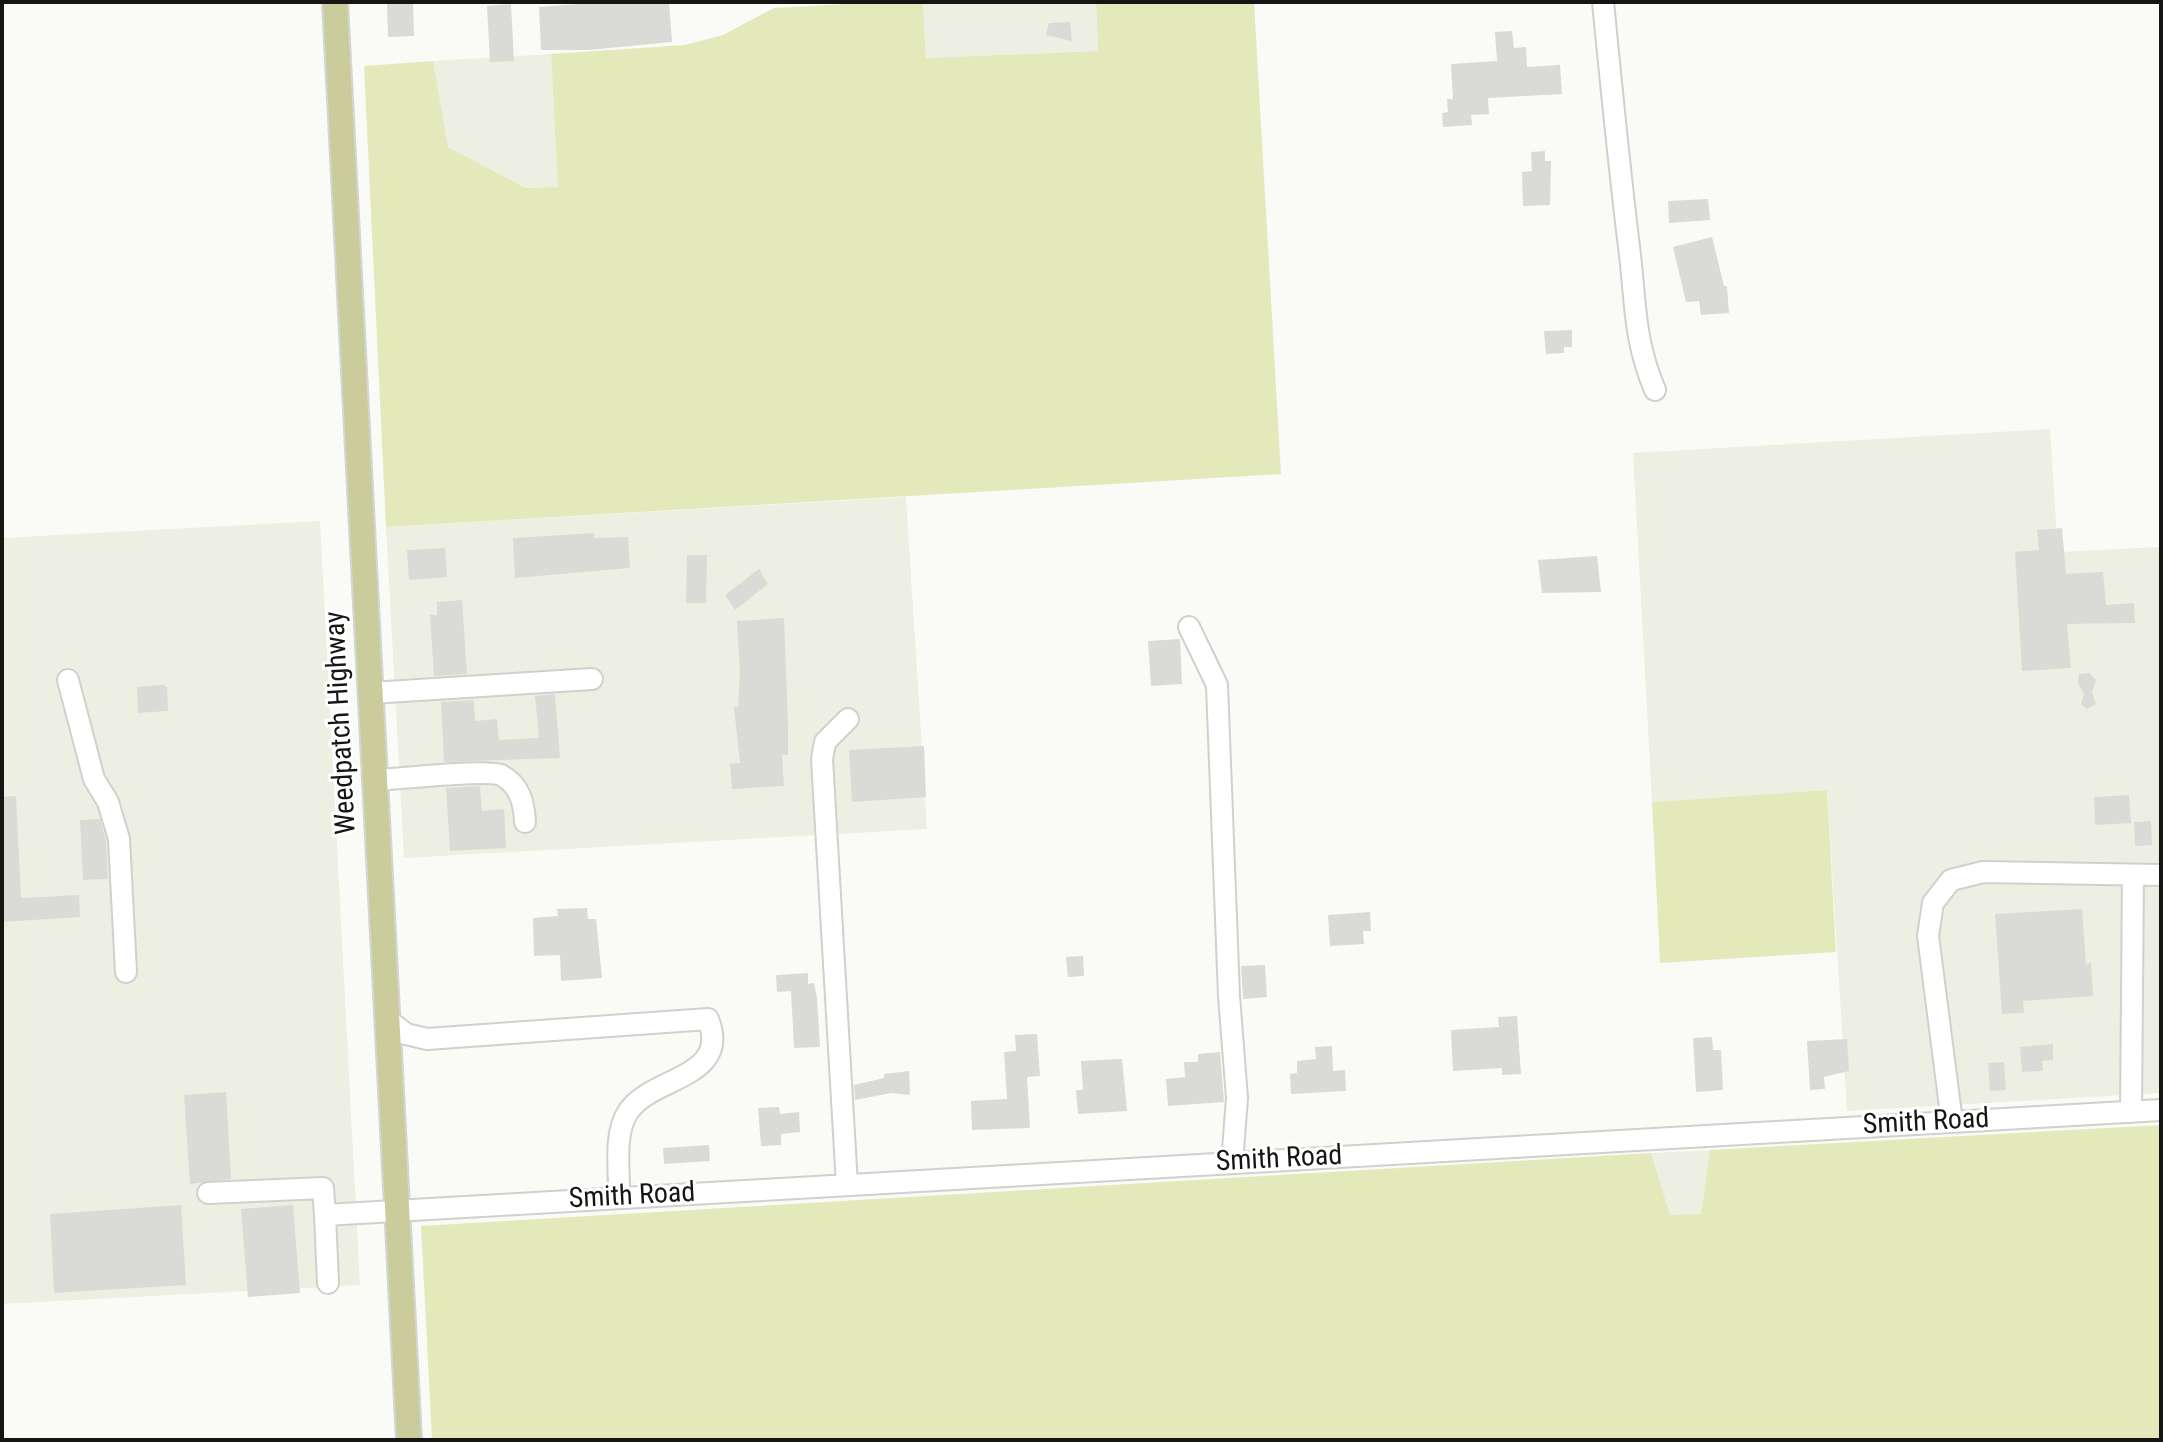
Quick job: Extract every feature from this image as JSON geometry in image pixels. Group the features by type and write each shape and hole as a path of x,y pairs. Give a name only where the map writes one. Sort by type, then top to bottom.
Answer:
{"main road":[{"name":"Weedpatch Highway","path":"335,2 409,1440"}],"street":[{"path":"1603,2 1630,252 1632,312 1645,365 1655,390"},
{"path":"1189,627 1217,685 1229,996 1237,1098 1232,1163"},
{"path":"371,693 592,679"},
{"path":"68,680 94,779 108,802 119,839 126,972"},
{"path":"847,1185 822,759 825,742 848,719"},
{"path":"376,780 498,774 515,785 524,804 525,822"},
{"path":"1952,1122 1928,936 1933,903 1951,880 1983,872 2161,875"},
{"path":"2131,1112 2133,875"},
{"path":"388,1020 406,1034 427,1039 708,1019 712,1045 701,1066 664,1084 629,1111 621,1129 619,1198"},
{"name":"Smith Road","path":"325,1215 2161,1110"},
{"path":"208,1193 323,1188 328,1283"}],"shaded area":[{"path":"923,2 1096,2 1098,51 926,58"},
{"path":"551,54 559,187 527,188 447,147 433,61"},
{"path":"2050,429 2058,552 2161,547 2161,1093 1847,1111 1827,790 1652,802 1633,453"},
{"path":"906,497 927,829 404,858 386,527"},
{"path":"320,521 360,1285 2,1304 2,538"},
{"path":"1710,1150 1701,1214 1670,1216 1651,1153"}],"green space":[{"path":"923,2 926,58 1098,51 1096,2 1254,2 1281,474 386,527 364,66 433,61 448,147 526,188 558,187 551,54 685,45 723,35 774,8"},
{"path":"1827,790 1836,952 1660,963 1652,802"},
{"path":"2161,1125 2161,1440 432,1440 421,1226 1651,1153 1670,1215 1701,1214 1710,1150"}],"building":[{"path":"603,2 669,2 672,42 589,50 541,50 539,7"},
{"path":"413,3 414,36 388,37 387,4"},
{"path":"511,4 514,61 490,62 487,6"},
{"path":"1070,22 1072,41 1046,35 1049,23"},
{"path":"1512,31 1514,48 1526,47 1527,67 1560,65 1562,94 1488,98 1489,114 1471,115 1472,125 1443,127 1442,113 1448,112 1447,99 1453,99 1451,64 1497,61 1495,32"},
{"path":"1545,151 1545,161 1551,161 1550,205 1523,206 1522,172 1532,171 1531,152"},
{"path":"1708,199 1710,220 1669,223 1668,201"},
{"path":"1712,237 1724,286 1727,286 1729,313 1701,315 1699,301 1686,302 1673,247"},
{"path":"1572,330 1572,347 1564,347 1564,353 1546,354 1544,331"},
{"path":"2062,528 2066,574 2103,572 2106,605 2134,603 2135,623 2067,624 2071,668 2022,671 2015,552 2039,550 2037,530"},
{"path":"594,533 594,538 628,537 630,568 515,578 513,538"},
{"path":"445,548 447,577 409,580 407,550"},
{"path":"687,555 707,555 706,603 686,603"},
{"path":"1597,556 1601,592 1542,593 1538,560"},
{"path":"759,569 768,584 735,610 725,595"},
{"path":"462,600 467,674 434,676 430,615 437,615 437,602"},
{"path":"784,618 788,755 782,755 784,786 732,789 730,764 740,763 734,707 738,707 740,672 737,621"},
{"path":"1180,639 1182,684 1151,686 1148,641"},
{"path":"2089,673 2096,680 2092,693 2096,704 2087,709 2081,704 2084,694 2078,683 2079,674"},
{"path":"137,687 167,687 168,711 138,713"},
{"path":"555,694 560,758 444,762 441,702 474,700 475,721 497,719 499,740 539,738 535,696"},
{"path":"924,746 926,797 852,802 849,750"},
{"path":"480,786 482,811 504,809 506,848 450,851 446,788"},
{"path":"2129,795 2131,823 2095,825 2094,797"},
{"path":"16,796 21,898 79,895 80,917 2,922 2,797"},
{"path":"100,819 106,841 108,879 83,880 80,820"},
{"path":"2151,821 2152,845 2135,846 2134,822"},
{"path":"587,908 588,919 596,919 602,978 561,981 560,955 534,956 533,918 558,916 557,909"},
{"path":"2082,909 2086,964 2091,963 2093,996 2023,1001 2024,1013 2002,1014 1995,914"},
{"path":"1370,912 1371,931 1363,931 1364,944 1330,946 1328,915"},
{"path":"1083,956 1084,976 1068,977 1066,957"},
{"path":"1265,965 1267,997 1243,999 1241,966"},
{"path":"808,973 808,984 814,983 817,998 820,1047 794,1048 791,991 777,992 776,975"},
{"path":"1517,1016 1521,1074 1502,1075 1502,1068 1453,1071 1451,1030 1499,1027 1498,1017"},
{"path":"1037,1034 1040,1076 1027,1077 1030,1128 972,1130 971,1101 1007,1099 1004,1052 1016,1051 1015,1035"},
{"path":"1712,1037 1713,1050 1721,1050 1723,1090 1696,1092 1693,1038"},
{"path":"1847,1039 1849,1071 1824,1077 1825,1089 1810,1090 1807,1041"},
{"path":"2053,1044 2053,1060 2042,1061 2043,1071 2022,1072 2020,1047"},
{"path":"1332,1046 1333,1071 1345,1070 1346,1091 1291,1094 1290,1074 1297,1073 1297,1061 1316,1059 1315,1047"},
{"path":"1220,1052 1224,1102 1168,1106 1166,1079 1185,1077 1184,1062 1198,1062 1198,1054"},
{"path":"1122,1059 1127,1111 1078,1114 1076,1090 1083,1090 1081,1061"},
{"path":"2004,1062 2006,1090 1990,1091 1988,1063"},
{"path":"909,1071 910,1095 891,1093 855,1100 854,1085 884,1078 884,1074"},
{"path":"226,1092 231,1179 190,1184 184,1095"},
{"path":"779,1107 780,1114 799,1112 800,1132 781,1134 781,1145 761,1146 758,1108"},
{"path":"709,1145 710,1161 664,1164 663,1148"},
{"path":"181,1205 186,1285 54,1293 50,1214"},
{"path":"293,1205 300,1293 248,1297 241,1209"}]}
